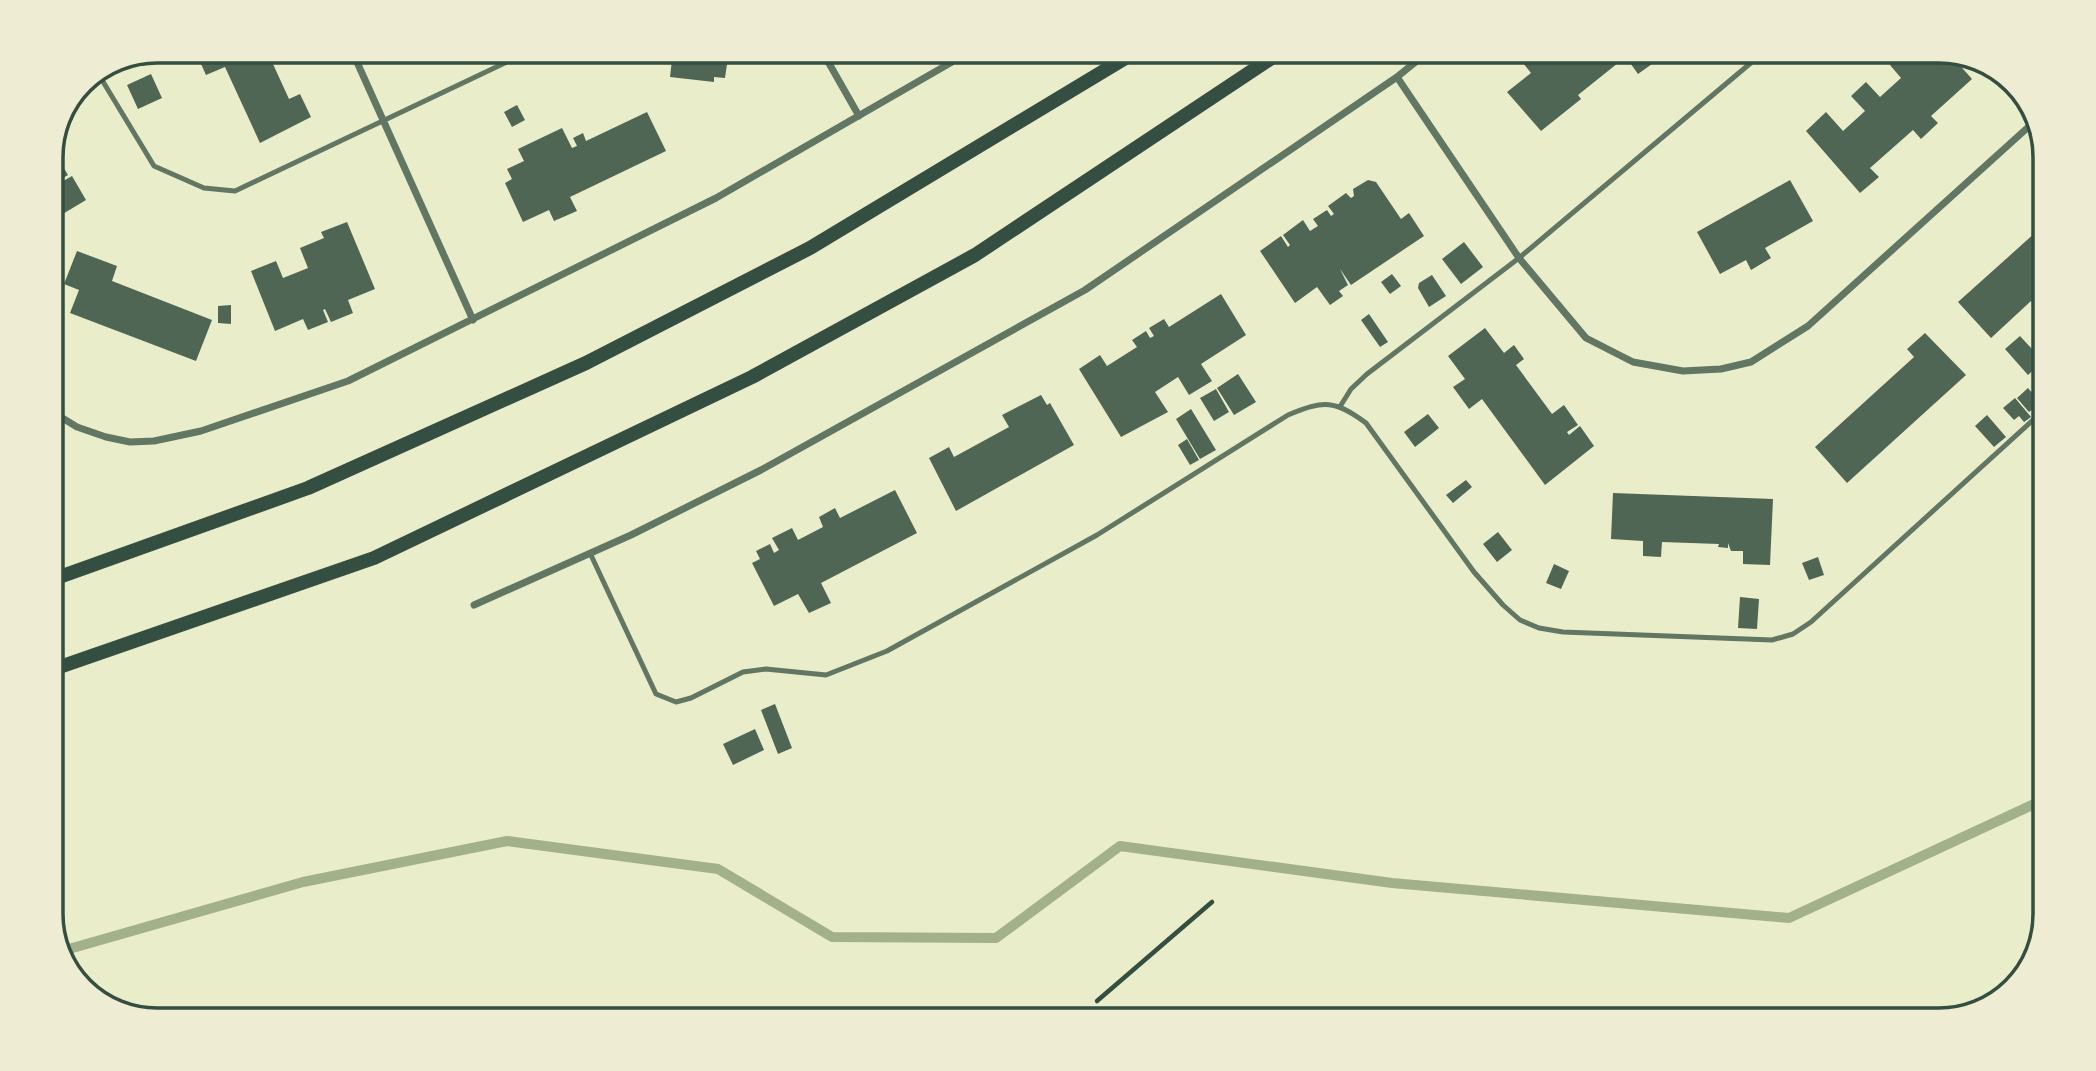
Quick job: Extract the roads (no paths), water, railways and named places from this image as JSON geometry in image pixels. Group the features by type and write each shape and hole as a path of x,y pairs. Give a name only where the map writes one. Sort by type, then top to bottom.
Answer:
{"main road":[{"path":"63,576 308,488 586,363 732,285 810,248 1117,63"},
{"path":"63,666 374,558 752,377 975,255 1264,63"}],"street":[{"path":"357,63 473,320"},
{"path":"829,63 859,116"},
{"path":"63,418 77,427 130,442 190,434 348,381 716,198 950,63"},
{"path":"474,605 590,553 761,470 1085,290 1414,63"},
{"path":"1397,77 1519,258 1586,338 1633,362 1683,371 1721,369 1751,362 1808,326 2028,127"}],"lane":[{"path":"103,81 154,166 204,188 235,191 504,63"},
{"path":"1341,405 1351,389 1367,374 1519,258 1751,63"},
{"path":"590,553 656,694 677,702 691,698 743,672 766,669 826,675 887,651 1097,535 1288,415 1310,406 1341,405 1366,423 1474,572 1520,620 1539,628 1563,632 1772,640 1793,634 1811,622 2033,420"}],"waterway":[{"path":"70,949 303,882 507,841 718,869 832,937 996,938 1120,846 1392,883 1789,918 2033,805"}]}
